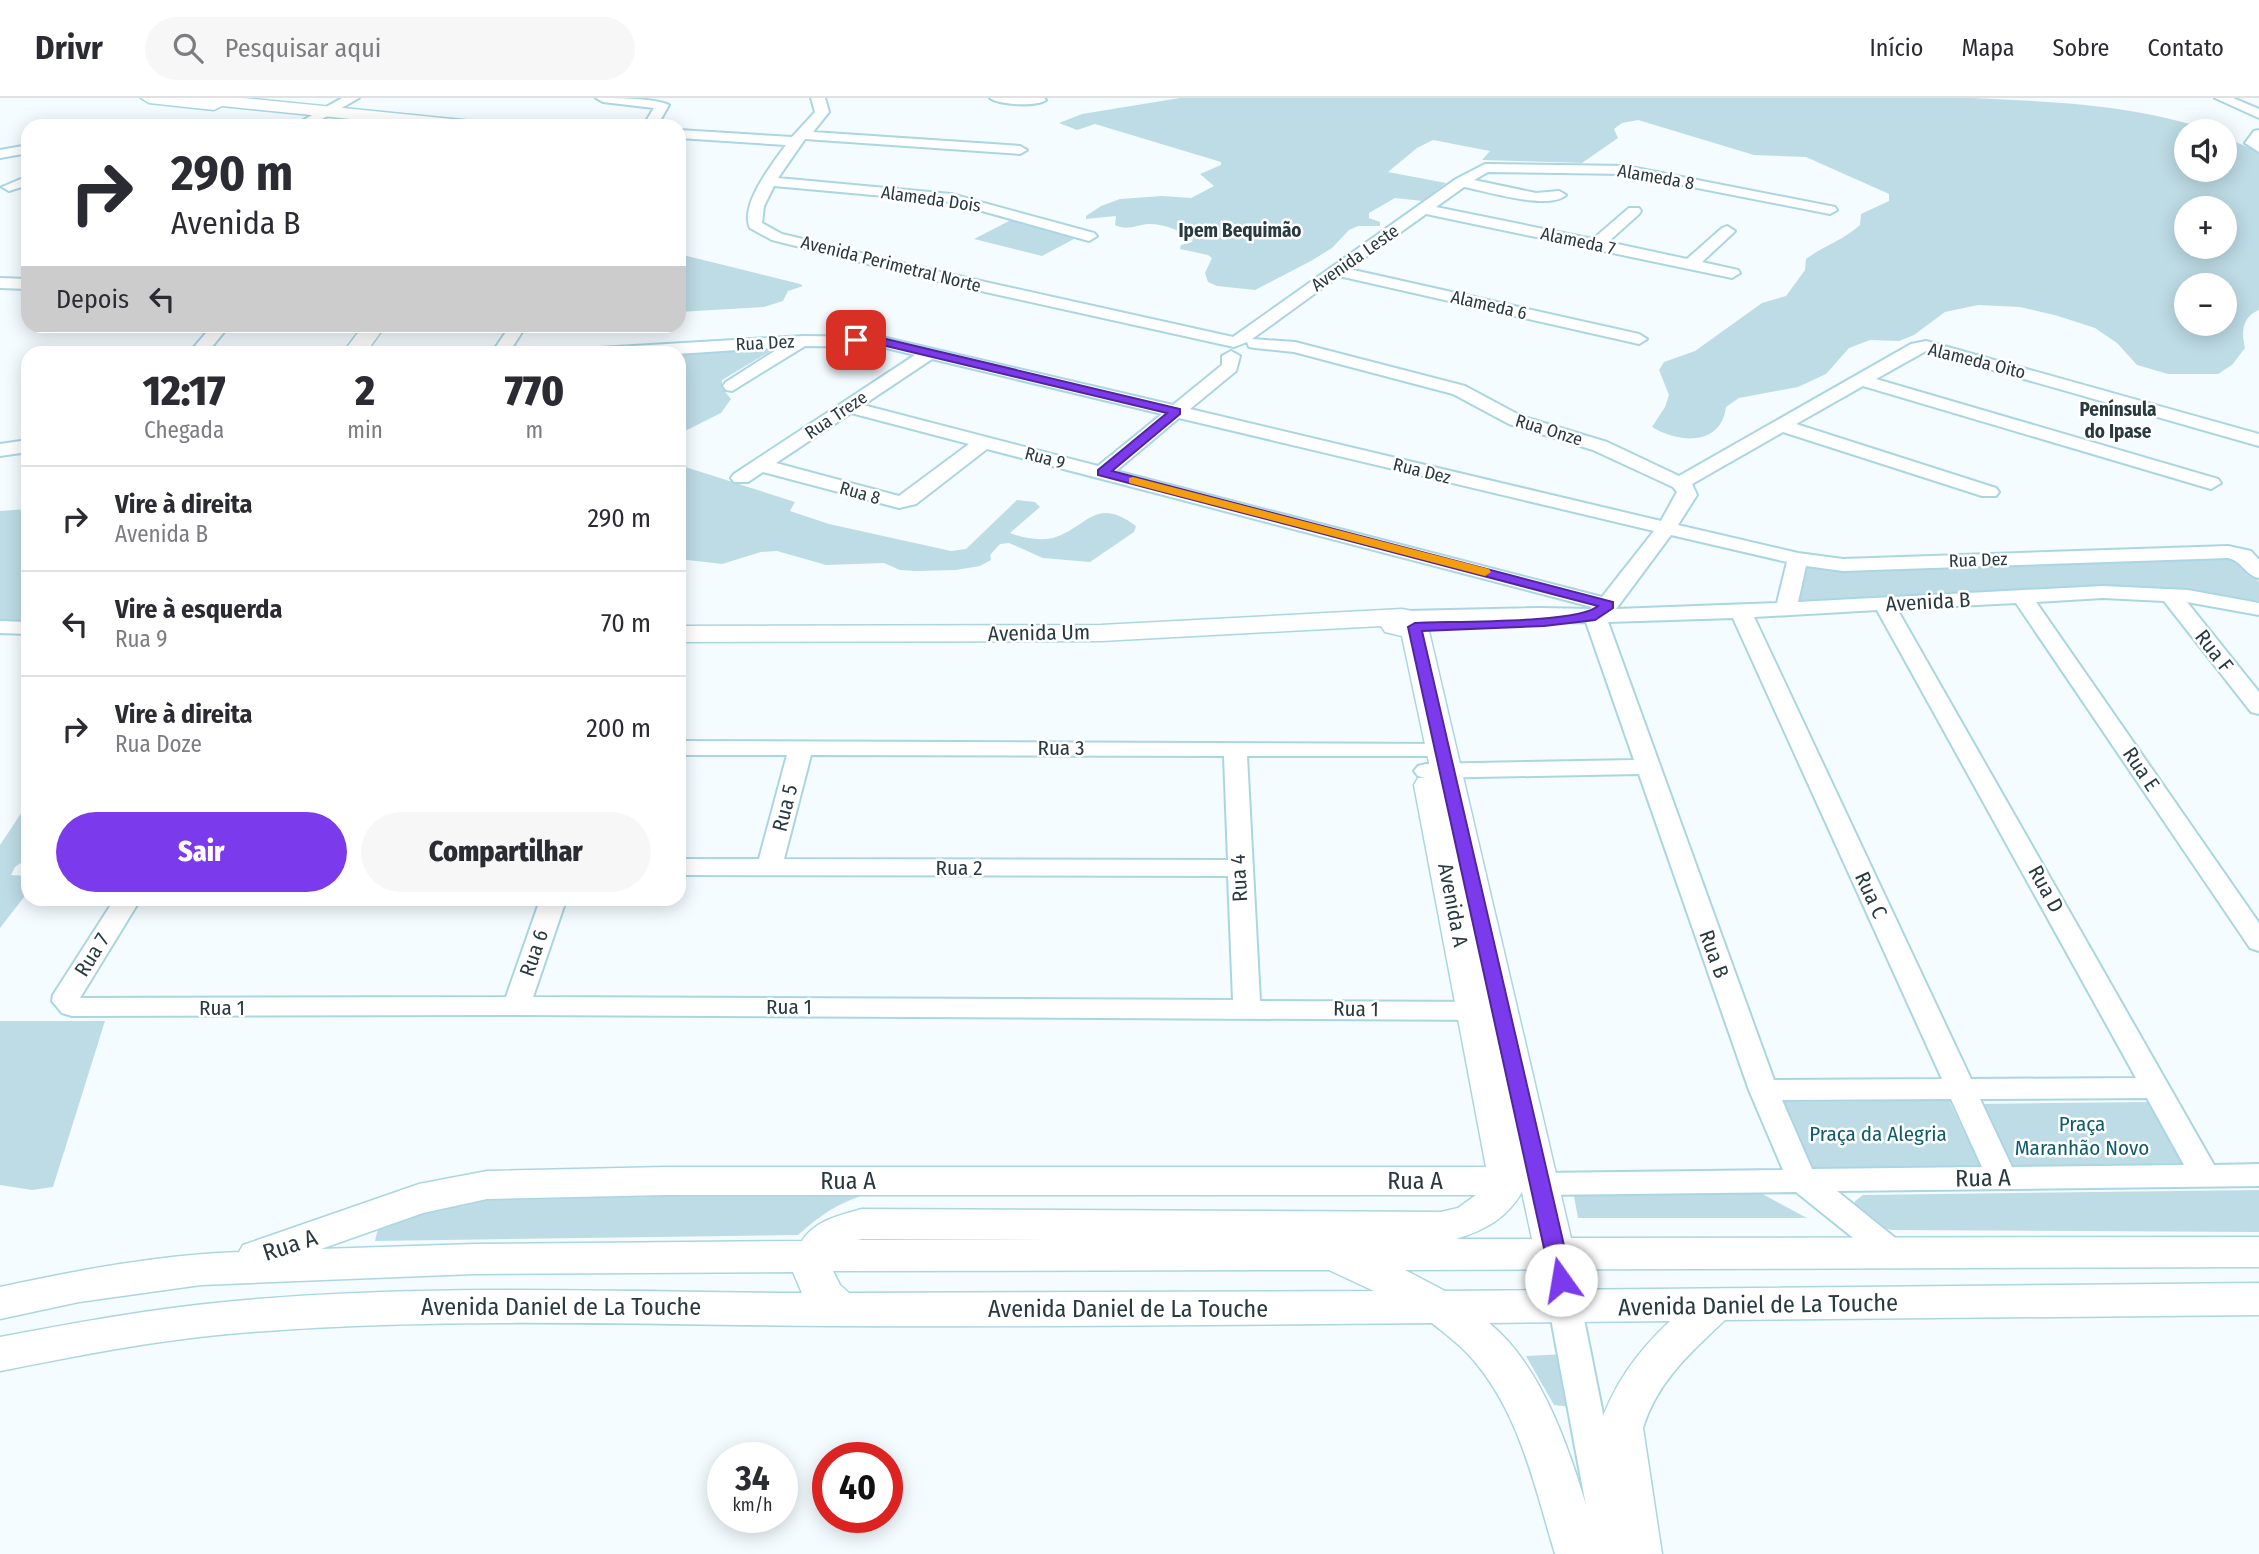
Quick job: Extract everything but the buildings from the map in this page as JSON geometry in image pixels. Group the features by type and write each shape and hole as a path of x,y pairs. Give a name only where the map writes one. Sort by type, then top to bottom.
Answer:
{"main road":[{"path":"149,98 392,119"},
{"path":"192,98 371,119"},
{"name":"Avenida Um","path":"686,634 1101,632 1405,624"},
{"name":"Avenida Um","path":"686,641 1104,639 1405,624"},
{"name":"Avenida A","path":"1405,624 1524,1183 1555,1254"},
{"name":"Rua A","path":"201,1269 274,1252 419,1199 487,1185 666,1181 1524,1183"},
{"path":"840,1310 822,1293 815,1282 813,1256 818,1246 835,1232 862,1224 1424,1228 1450,1226 1475,1217 1524,1183"},
{"path":"1424,1228 1555,1254"},
{"name":"Avenida Daniel de La Touche","path":"0,1303 79,1286 201,1269 474,1259 2259,1252"},
{"path":"1326,1254 1371,1271 1442,1308 1490,1346 1520,1390 1547,1451 1578,1554"},
{"name":"Avenida Daniel de La Touche","path":"0,1353 79,1335 167,1322 334,1310 554,1305 840,1310 1567,1308 2259,1299"},
{"path":"1639,1554 1621,1428 1624,1414 1650,1368 1715,1305"}],"street":[{"path":"312,119 352,98"},
{"path":"603,98 663,106 655,119"},
{"name":"Avenida Perimetral Norte","path":"818,98 822,112 768,181 753,220 755,225 767,234 1175,331 1202,340 1240,344"},
{"path":"997,98 1039,100"},
{"path":"2222,98 2259,114"},
{"path":"686,134 1020,150"},
{"path":"2259,134 2252,143 2259,148"},
{"path":"0,154 21,150"},
{"name":"Alameda 8","path":"1480,170 1525,167 1626,170 1731,191 1754,186 1765,187 1808,206 1830,210"},
{"name":"Avenida Leste","path":"1102,472 1230,367 1240,344 1480,170"},
{"name":"Alameda Dois","path":"768,181 951,198 1089,236"},
{"path":"1461,182 1536,197 1559,195"},
{"path":"9,187 21,183"},
{"name":"Alameda 7","path":"1424,209 1732,273"},
{"path":"1596,245 1634,211"},
{"path":"1690,264 1727,230"},
{"name":"Alameda 6","path":"1338,271 1639,339"},
{"path":"0,283 21,284"},
{"name":"Rua Dez","path":"686,348 869,340 1798,559 1843,565 2228,552 2244,555 2259,572"},
{"path":"732,386 803,341"},
{"name":"Rua Onze","path":"1240,344 1296,347 1459,390 1515,420 1600,446 1680,483"},
{"name":"Alameda Oito","path":"1680,483 1917,348 1936,348 2259,440"},
{"name":"Rua Treze","path":"741,478 930,353"},
{"path":"1862,380 2211,484"},
{"name":"Rua 9","path":"848,407 1102,472 1602,610"},
{"path":"1780,425 1989,492"},
{"name":"Rua 8","path":"760,466 899,502 909,500 984,442"},
{"path":"0,450 21,447"},
{"path":"1602,610 1665,529 1686,495 1687,491 1680,483"},
{"path":"1786,609 1798,559"},
{"name":"Avenida B","path":"1405,624 1544,622 1602,610 1741,611 2103,592 2170,595 2259,609"},
{"name":"Rua F","path":"2170,595 2259,707"},
{"name":"Rua E","path":"2022,596 2259,942"},
{"name":"Rua D","path":"1884,604 2205,1175"},
{"name":"Rua B","path":"1602,610 1648,767 1763,1090 1802,1180 1893,1252"},
{"name":"Rua C","path":"1741,611 2001,1178"},
{"path":"0,627 21,628"},
{"name":"Rua 3","path":"686,748 1235,748 1434,760 1648,767"},
{"name":"Rua 5","path":"770,867 801,748"},
{"name":"Rua 4","path":"1235,748 1238,868 1247,1008"},
{"name":"Rua 2","path":"686,867 1238,868"},
{"name":"Rua 7","path":"76,1009 68,1005 67,995 123,906"},
{"name":"Rua 6","path":"516,1006 551,906"},
{"name":"Rua 1","path":"76,1009 516,1006 1488,1011"},
{"path":"1763,1090 2158,1088"},
{"name":"Rua A","path":"1524,1183 2259,1175"},
{"name":"Avenida A","path":"1555,1254 1613,1554"}],"green space":[{"path":"1180,98 1972,98 2064,103 2123,110 2174,120 2174,182 2237,182 2237,143 2259,152 2259,310 2249,317 2244,326 2245,348 2232,365 2218,374 2168,374 2137,365 2117,343 2095,328 2020,307 1978,305 1945,312 1914,335 1899,341 1870,340 1849,348 1826,374 1798,387 1739,398 1726,407 1716,429 1697,438 1686,438 1652,427 1669,395 1659,370 1664,362 1695,351 1762,303 1786,296 1805,270 1806,259 1854,230 1860,225 1861,214 1889,201 1889,194 1806,157 1754,155 1638,120 1622,123 1614,129 1618,138 1582,163 1482,160 1490,151 1433,140 1417,148 1388,172 1446,183 1423,201 1395,198 1369,213 1369,218 1380,222 1380,226 1358,226 1349,230 1332,248 1255,290 1217,286 1208,282 1205,273 1212,258 1180,249 1181,245 1192,242 1193,238 1178,230 1155,224 1119,227 1115,225 1116,216 1086,219 1086,216 1101,206 1120,199 1162,196 1191,198 1214,186 1200,174 1221,165 1221,162 1095,124 1077,130 1059,123 1082,114"},
{"path":"1013,219 1061,231 1074,239 1042,256 974,239"},
{"path":"686,256 803,286 788,291 783,301 764,307 686,312"},
{"path":"774,349 722,380 722,388 731,399 721,413 686,430 686,353"},
{"path":"686,467 795,502 790,511 829,524 951,551 966,549 1017,500 1035,502 1040,507 1010,533 1026,538 1053,538 1101,514 1111,513 1136,526 1134,532 1090,562 1043,558 1009,543 1000,544 990,555 991,560 980,566 956,570 900,570 884,563 826,565 777,551 761,552 722,564 686,560"},
{"path":"21,510 21,620 0,620 0,511"},
{"path":"2240,555 2259,582 2259,601 2140,586 1798,602 1805,566 1857,572"},
{"path":"21,814 21,863 11,875 21,876 21,901 0,928 0,845"},
{"path":"0,1021 105,1021 53,1187 32,1190 0,1185"},
{"name":"Praça da Alegria","path":"1949,1100 1980,1166 1805,1169 1779,1102"},
{"name":"Praça Maranhão Novo","path":"2148,1102 2187,1168 2012,1171 1978,1104"},
{"path":"1755,1190 1807,1218 1578,1218 1573,1191"},
{"path":"2259,1190 2259,1232 1891,1230 1871,1223 1854,1207 1855,1201 1863,1195"},
{"path":"877,1191 834,1208 798,1235 375,1241 378,1228 388,1215 486,1197"},
{"path":"1565,1354 1570,1407 1554,1405 1526,1356"}],"slow traffic":[{"path":"1133,480 1485,572"}],"district":[{"name":"Ipem Bequimão","path":"1240,230"},
{"name":"Península do Ipase","path":"2118,420"}],"route":[{"path":"856,340 882,342 1176,412 1102,472 1608,605 1595,616 1544,622 1415,627 1561,1280"}]}
